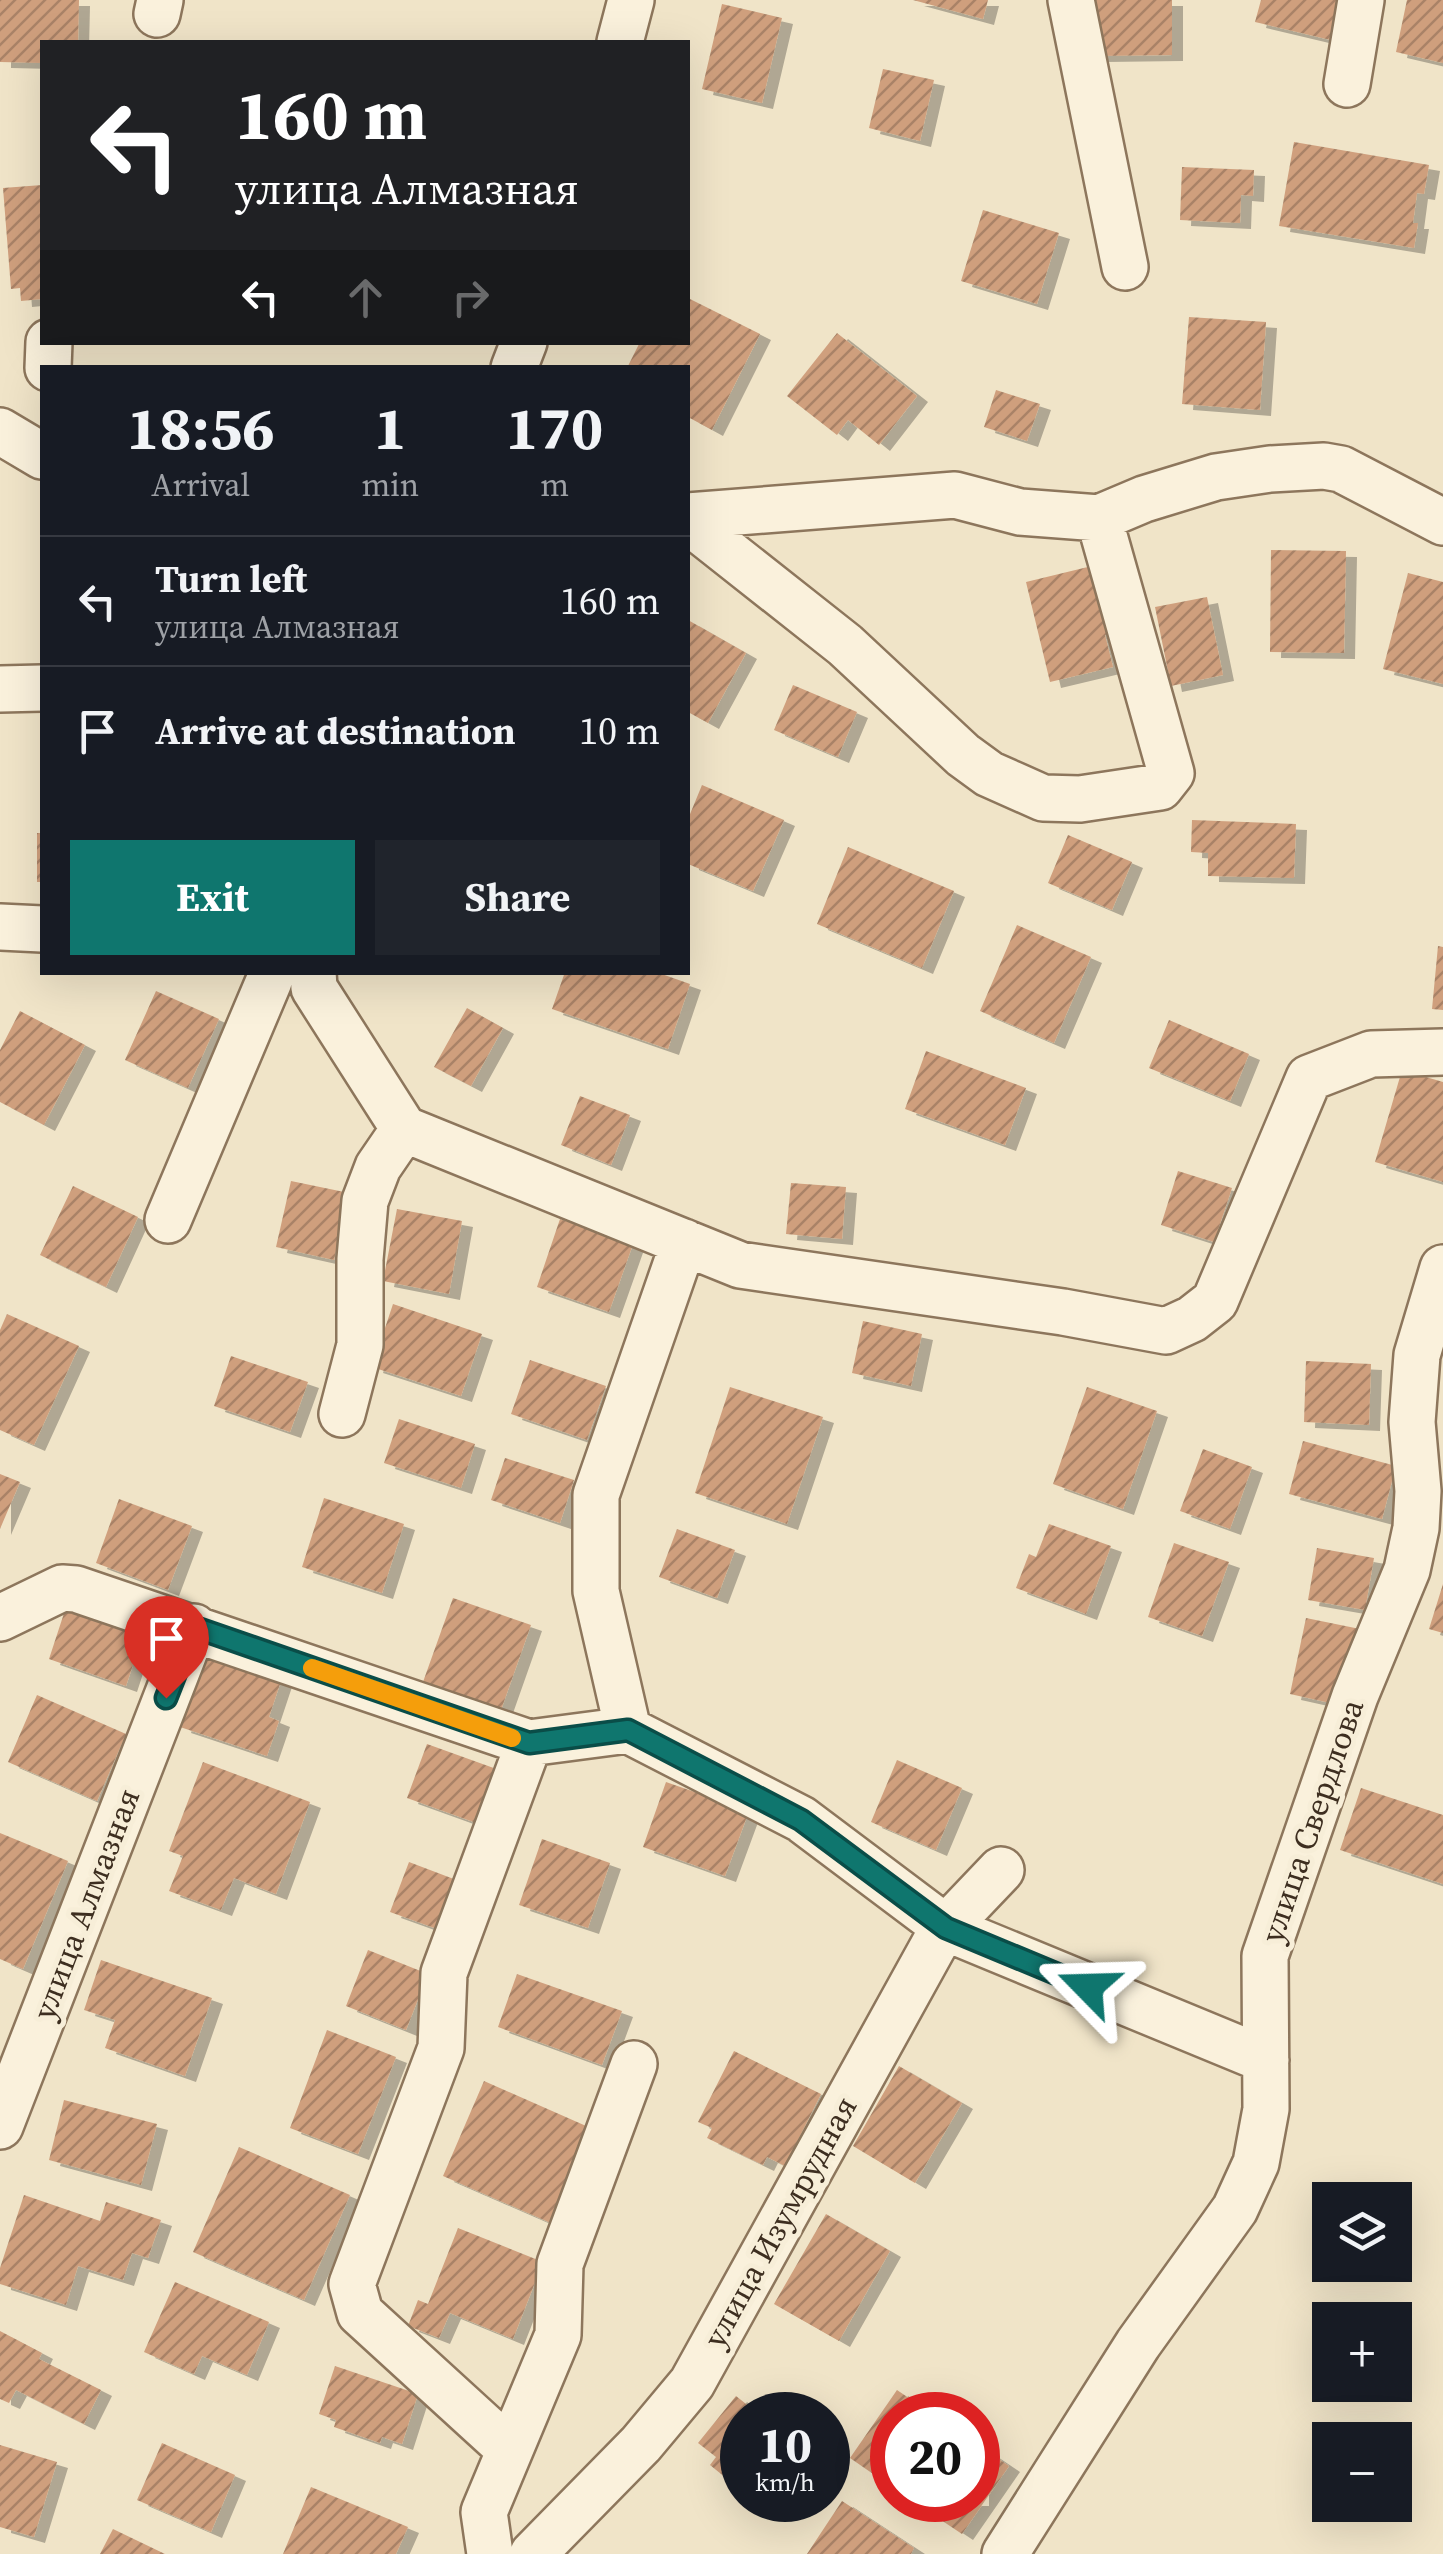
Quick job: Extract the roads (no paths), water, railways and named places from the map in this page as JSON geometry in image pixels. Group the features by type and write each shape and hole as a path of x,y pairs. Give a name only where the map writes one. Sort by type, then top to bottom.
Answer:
{"street":[{"path":"621,40 631,0"},
{"path":"1071,0 1125,267"},
{"path":"1347,84 1361,0"},
{"path":"690,518 955,495 1020,512 1099,518 1144,499 1216,477 1270,468 1324,466 1341,469 1443,522"},
{"path":"690,520 845,645 976,765 1030,794 1080,799 1160,787 1171,773 1099,518"},
{"path":"0,689 40,688"},
{"path":"0,927 40,929"},
{"path":"168,1220 254,977 314,980 404,1129 740,1264 1166,1331 1192,1319 1215,1301 1310,1078 1371,1054 1443,1052"},
{"path":"342,1414 360,1345 365,1200 378,1166 404,1129"},
{"path":"628,1730 596,1591 596,1494 684,1242"},
{"name":"улица Свердлова","path":"1005,2554 1138,2344 1235,2209 1256,2163 1266,2108 1265,1956 1355,1696 1408,1570 1418,1491 1412,1422 1416,1355 1443,1268"},
{"path":"0,1618 69,1588 529,1743 628,1730 801,1820 946,1928 1266,2060"},
{"name":"улица Алмазная","path":"0,2126 194,1627"},
{"path":"510,2450 360,2312 352,2284 441,2048 444,1973 529,1743"},
{"name":"улица Изумрудная","path":"533,2554 641,2444 692,2382 847,2098 946,1928 1000,1870"},
{"path":"490,2554 484,2512 558,2335 560,2264 634,2064"}]}
